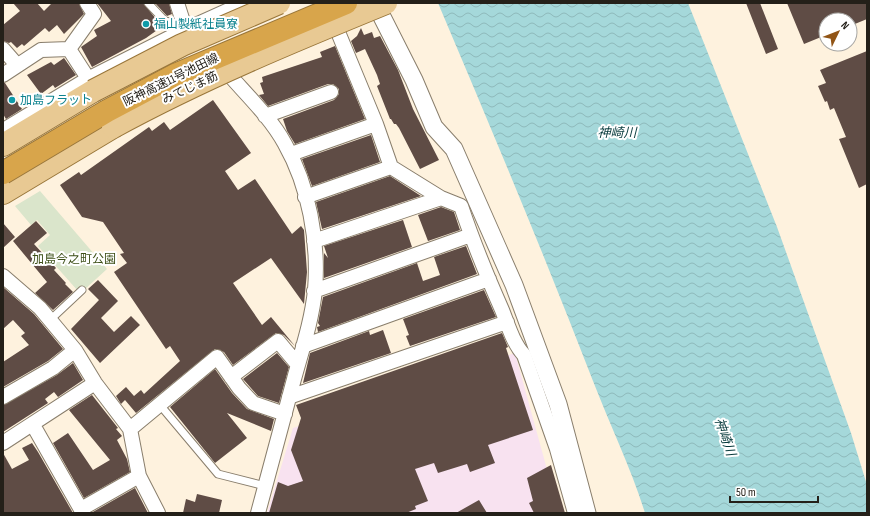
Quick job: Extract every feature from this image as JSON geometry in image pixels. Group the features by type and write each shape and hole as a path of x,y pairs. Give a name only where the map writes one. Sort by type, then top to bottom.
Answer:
{"highway":[{"name":"阪神高速11号池田線","path":"3,158 103,98 168,63 307,3"},
{"name":"阪神高速11号池田線","path":"3,173 107,111 175,75 346,3"}],"main road":[{"path":"3,145 91,86 279,3"},
{"name":"みてじま筋","path":"3,193 113,127 150,107 266,52 380,7"}],"street":[{"path":"69,49 94,14 87,3"},
{"path":"177,3 185,28 265,116 291,154 305,197 314,241 314,291 303,346 258,513"},
{"path":"3,132 91,86 185,28 248,3"},
{"path":"3,203 140,122 187,98 338,32 380,7 434,127 454,148 514,285 558,404 587,513"},
{"path":"338,32 392,167 441,198 461,206 471,236 507,322 519,349 524,354 557,449 575,513"},
{"path":"3,49 17,65"},
{"path":"3,75 41,50 69,49"},
{"path":"69,49 91,86"},
{"path":"265,116 331,92"},
{"path":"291,154 376,124"},
{"path":"305,197 392,167"},
{"path":"314,241 441,198"},
{"path":"314,291 471,236"},
{"path":"3,276 40,308 75,350 95,382 130,429 139,476 158,513"},
{"path":"303,346 489,279"},
{"path":"289,397 507,322"},
{"path":"231,377 278,341 298,365"},
{"path":"3,397 53,368 75,350"},
{"path":"130,429 217,357 231,377 253,403 285,414"},
{"path":"3,443 33,425 95,382"},
{"path":"33,425 82,511 139,476"}],"lane":[{"path":"148,3 165,22 185,28"},
{"path":"50,320 82,290"},
{"path":"160,405 218,474 265,486"}],"shaded area":[{"path":"515,353 559,513 267,513 293,428"}],"green space":[{"name":"加島今之町公園","path":"40,191 107,269 84,290 78,291 38,246 50,235 37,220 31,225 15,206"}],"water":[{"name":"神崎川","path":"438,3 688,3 777,227 851,433 867,485 867,513 645,513 627,463"}],"building":[{"path":"13,3 37,3 44,11 52,3 79,3 84,14 64,34 57,25 49,32 45,28 24,46 22,44 17,48 11,42 9,43 3,41 3,25 20,11"},
{"path":"97,3 143,3 157,20 154,21 160,28 146,38 92,67 81,47 97,36 94,30 111,21"},
{"path":"155,3 169,3 172,14 167,16"},
{"path":"746,3 760,3 778,49 766,54"},
{"path":"787,3 867,3 867,19 858,23 858,12 818,12 818,38 804,44"},
{"path":"361,28 364,35 372,32 374,38 380,36 398,70 413,109 439,160 420,169 399,128 390,119 377,86 380,84 377,75 365,49 356,53 351,41 357,36"},
{"path":"335,46 365,119 295,144 287,131 283,119 334,100 339,94 339,89 333,84 328,84 268,106 259,95 264,94 260,83 263,82 262,77 322,57 320,52"},
{"path":"867,51 867,184 859,188 839,139 846,137 834,108 830,110 827,101 825,102 818,86 826,83 820,70"},
{"path":"64,58 76,75 55,88 53,85 41,94 27,75 51,62 54,65"},
{"name":"加島フラット","path":"3,83 5,83 22,109 6,119 3,114"},
{"path":"213,100 251,153 225,171 238,190 255,179 292,234 301,226 304,230 307,272 304,304 271,258 233,283 262,325 271,317 295,346 284,335 276,333 233,365 224,352 215,349 136,413 125,400 121,404 116,396 126,387 134,396 141,390 144,394 180,361 170,346 166,349 114,272 127,263 120,254 124,253 103,222 82,217 60,185 79,172 81,175 149,127 152,131 164,122 170,130"},
{"path":"371,135 380,162 312,186 302,159"},
{"path":"390,176 421,196 322,229 316,202"},
{"path":"441,207 454,212 460,230 428,241 418,215"},
{"path":"403,220 412,247 324,278 324,253 328,258 324,246"},
{"path":"36,221 47,233 34,244 56,268 54,270 73,292 53,310 35,293 47,282 13,241"},
{"path":"3,223 15,237 3,248"},
{"path":"466,246 477,274 318,332 317,327 320,326 318,323 323,297 417,263 423,281 440,275 434,257"},
{"path":"98,280 118,301 101,318 114,332 131,316 140,325 100,363 71,329 99,300 88,289"},
{"path":"3,287 34,314 63,349 48,361 3,387 3,362 29,345 21,336 25,333 13,320 3,329"},
{"path":"484,290 496,317 410,346 406,336 409,335 403,319"},
{"path":"383,330 391,353 303,383 310,353 369,331 370,335"},
{"path":"502,333 508,347 506,348 533,430 488,445 495,463 470,472 467,464 438,473 434,463 415,469 428,501 415,506 416,509 406,513 269,513 278,482 288,486 303,481 291,450 301,418 296,405"},
{"path":"277,353 289,367 279,403 258,396 243,379"},
{"path":"73,363 83,380 58,397 54,392 45,399 48,403 3,432 3,405 57,375"},
{"path":"215,369 232,393 247,409 274,419 271,431 227,413 247,438 215,463 170,407"},
{"path":"92,395 118,428 116,429 122,436 117,440 127,459 130,472 84,498 53,443 68,433 93,470 110,460 69,410"},
{"path":"32,443 73,513 3,513 3,453 12,469 29,460 22,448"},
{"path":"551,465 565,513 534,513 529,503 533,501 527,478"},
{"path":"135,488 148,513 91,513"},
{"path":"197,494 222,500 219,513 183,513 186,499 195,502"},
{"path":"479,500 487,513 456,513"}],"place":[{"name":"福山製紙社員寮","path":"146,24"},
{"name":"加島フラット","path":"12,100"}]}
